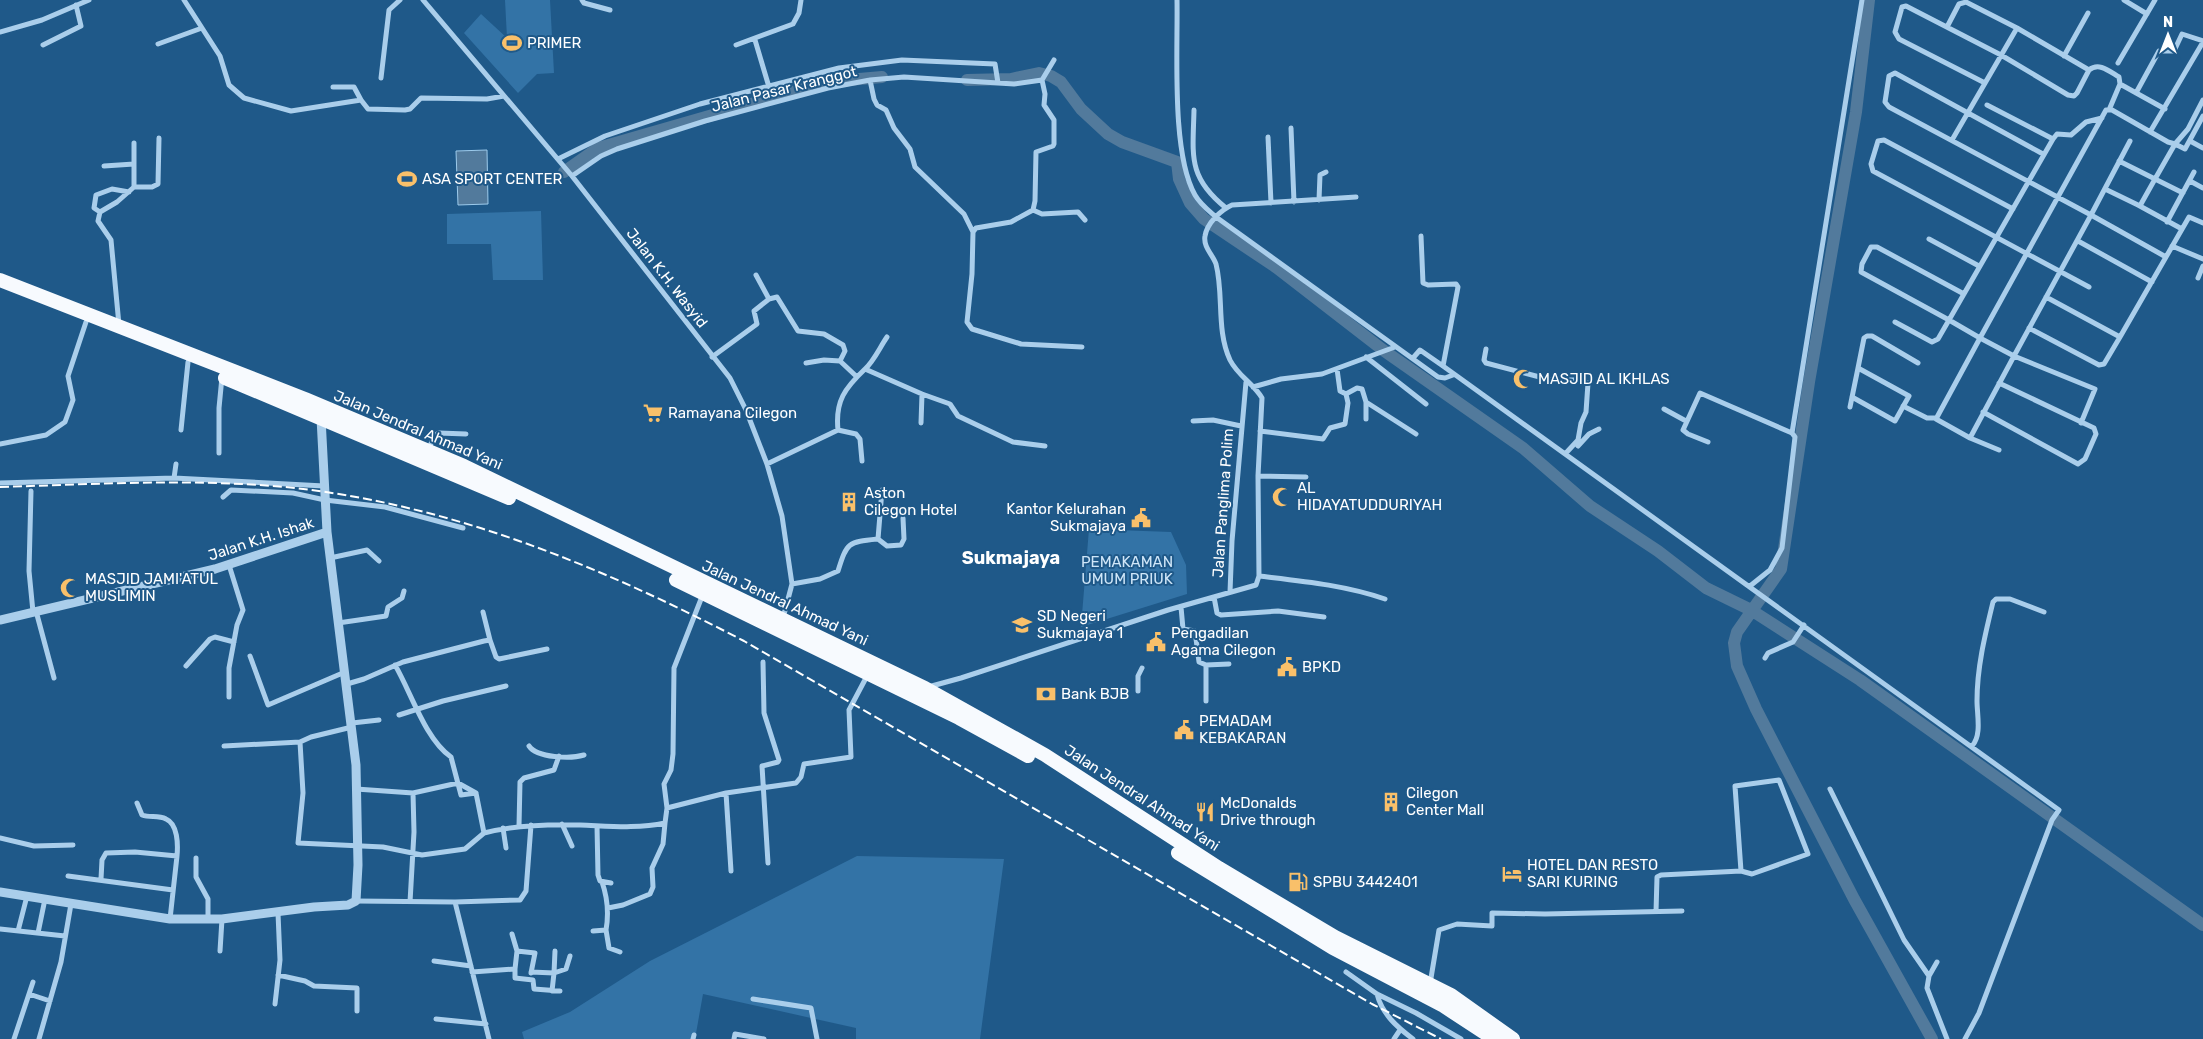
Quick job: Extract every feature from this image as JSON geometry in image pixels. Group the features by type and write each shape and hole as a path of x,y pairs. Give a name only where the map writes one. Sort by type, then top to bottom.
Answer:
{"highway":[{"name":"Jalan Jendral Ahmad Yani","path":"0,280 119,325 324,413 502,494 869,673 998,739 1044,765 1226,884 1333,948 1442,1005 1492,1037"},
{"name":"Jalan Jendral Ahmad Yani","path":"0,289 222,377 428,450 925,688 1045,755 1219,868 1335,937 1430,984 1474,1009 1511,1037"}],"street":[{"path":"0,32 42,20 89,0"},
{"path":"184,0 223,61 229,85 244,98 291,111 360,100"},
{"path":"382,78 389,10 400,0"},
{"name":"Jalan K.H. Wasyid","path":"422,0 570,174 734,385 767,464 782,516 792,584 783,619"},
{"path":"582,0 584,3 610,10"},
{"path":"736,45 755,40 793,24 799,13 801,0"},
{"path":"1177,0 1178,109 1185,159 1190,182 1196,196 1206,209 1220,214 1395,346 1442,379 1453,375"},
{"path":"1751,587 1770,570 1782,548 1794,444 1792,433 1862,0"},
{"path":"2124,0 2147,14"},
{"path":"2118,64 2155,0"},
{"path":"1947,27 1959,4 1966,2 2017,28 2089,70"},
{"path":"43,45 81,26 76,5"},
{"path":"1936,418 2057,197 2102,118 2109,110 2120,84 2119,77 2100,66 2094,66 2089,70 2077,93 2074,96 2068,95 2001,55 1903,6 1895,32 1899,39 1985,83"},
{"path":"2064,56 2088,13"},
{"path":"158,44 202,28"},
{"path":"1952,140 2017,28"},
{"path":"2136,93 2159,51 2174,51 2182,34 2203,42 2150,132"},
{"path":"755,40 769,86"},
{"name":"Jalan Pasar Kranggot","path":"559,161 605,136 700,104 839,68 902,60 996,65 998,81 904,78 870,80 828,88 705,121 617,148 570,174"},
{"path":"973,232 976,228 1011,222 1033,210 1035,201 1036,152 1054,144 1054,120 1044,106 1043,78 1052,63"},
{"path":"2043,154 1895,73 1889,76 1885,98 1886,104 2166,257"},
{"path":"998,81 1014,84 1043,78"},
{"path":"870,80 874,99 877,104 886,110 894,128 910,149 915,167 964,214 973,232 972,274 967,311 968,326 972,329 1028,345 1082,347"},
{"path":"2120,84 2165,109"},
{"path":"333,87 354,87 366,109 410,109 421,98 487,98 504,96"},
{"path":"2138,206 2141,204 2175,144 2188,129 2203,100"},
{"path":"1988,105 2053,139"},
{"path":"1194,110 1193,154 1196,169 1220,214"},
{"path":"2109,110 2185,149 2203,116"},
{"path":"1895,322 1932,342 1938,339 2053,139 2058,134 2071,135 2090,120 2102,118"},
{"path":"1290,128 1294,202"},
{"path":"1268,137 1271,203"},
{"path":"100,212 134,187 152,187 158,184 160,177 160,138"},
{"path":"2013,209 1884,140 1878,141 1871,164 1873,170 1995,238 2089,287"},
{"path":"1970,438 2078,241 2130,141"},
{"path":"2190,141 2203,148"},
{"path":"134,143 134,187"},
{"path":"2119,162 2183,193"},
{"path":"104,166 134,164"},
{"path":"1319,200 1320,175 1326,172"},
{"path":"2167,222 2194,172"},
{"path":"2190,181 2203,188"},
{"path":"100,212 94,208 96,195 112,189 129,192"},
{"path":"2105,189 2182,229"},
{"path":"1230,592 1256,585 1259,576 1258,476 1262,398 1246,382 1230,361 1225,346 1217,270 1215,262 1204,243 1204,235 1220,214 1232,206 1356,197"},
{"path":"1033,210 1042,214 1078,212 1085,220"},
{"path":"100,212 99,224 109,234 119,325"},
{"path":"2029,328 2099,365 2104,364 2189,217 2203,223"},
{"path":"1421,236 1423,283 1428,285 1456,284 1458,287 1443,366"},
{"path":"1929,239 1979,266"},
{"path":"2078,241 2152,282"},
{"path":"1964,294 1877,246 1871,247 1862,264 1861,272 1980,338 2014,356 2095,389 2081,423"},
{"path":"2172,246 2203,259"},
{"path":"2198,278 2203,266"},
{"path":"756,275 770,299"},
{"path":"2046,297 2120,337"},
{"path":"712,356 757,324 754,311 770,299 778,298 801,332 818,333 839,341 845,351 840,361"},
{"path":"0,444 46,435 65,422 73,400 68,376 86,322"},
{"path":"1850,406 1864,338 1867,336 1872,336 1918,363"},
{"path":"838,430 839,404 846,390 856,376 865,369 887,337"},
{"path":"1253,387 1281,379 1314,377 1395,346"},
{"path":"1486,349 1484,360 1486,363 1551,380 1580,380 1588,383 1586,412 1581,423 1579,439 1567,454"},
{"path":"1413,358 1420,350 1443,366 2059,810 2052,820 1980,1013 1965,1039"},
{"path":"1366,357 1426,404"},
{"path":"806,363 824,360 840,361 856,376"},
{"path":"181,430 188,362"},
{"path":"1852,397 1895,421 1909,396 1858,368"},
{"path":"865,369 950,404 958,416 1013,442 1045,446"},
{"path":"1337,369 1340,391 1346,394"},
{"path":"219,453 219,408 222,377"},
{"name":"Jalan Panglima Polim","path":"925,688 970,676 1230,592 1241,426 1246,382"},
{"path":"1983,412 2078,464 2085,459 2096,434 2094,428 1999,383"},
{"path":"1346,394 1360,387 1366,402 1366,419"},
{"path":"1708,442 1685,432 1683,427 1700,393 1792,433"},
{"path":"921,422 922,394"},
{"path":"1260,431 1323,439 1330,428 1345,424 1348,403 1346,394"},
{"path":"1366,402 1416,434"},
{"path":"1904,406 1927,418 1936,418 1938,421 1970,438 1999,450"},
{"path":"1664,409 1686,420"},
{"path":"324,413 324,486 327,532 352,725 356,789 356,900"},
{"path":"1193,421 1213,420 1241,426"},
{"path":"1567,454 1589,434 1599,429"},
{"path":"767,464 838,430 856,434 860,440 862,461"},
{"path":"428,450 439,433 466,434"},
{"path":"174,478 176,464"},
{"path":"1258,476 1306,477"},
{"path":"0,483 174,478 324,486"},
{"path":"223,496 231,490 293,493 325,500 385,507 463,528"},
{"path":"878,539 882,490"},
{"path":"31,491 28,571 34,611 54,678"},
{"path":"792,584 831,575 838,571 844,550 857,541 878,539 888,546 901,545 904,538 903,518"},
{"name":"Jalan K.H. Ishak","path":"0,620 34,611 102,598 229,565 327,532"},
{"path":"330,558 367,550 379,561"},
{"path":"229,565 242,606 242,614 238,622 229,668 229,696"},
{"path":"1259,576 1312,582 1385,599"},
{"path":"338,623 384,617 388,614 388,607 402,598 404,591"},
{"path":"608,908 623,905 650,894 653,887 652,868 664,844 667,808 664,784 672,766 674,668 703,593"},
{"path":"1214,597 1217,613 1221,616 1278,611 1324,617"},
{"path":"1972,746 1978,736 1977,691 1980,653 1993,602 1996,599 2010,599 2044,612"},
{"path":"1181,607 1183,629 1195,631 1198,662 1206,665 1229,664"},
{"path":"483,612 495,655 500,659 547,649"},
{"path":"1765,658 1768,653 1793,642 1804,625"},
{"path":"1195,635 1218,636"},
{"path":"186,666 210,638 215,637 234,642"},
{"path":"346,684 364,679 395,665 440,651 490,640"},
{"path":"250,656 268,706 345,672"},
{"path":"763,662 764,713 779,760 778,762 763,765 762,788 768,863"},
{"path":"395,665 418,710 444,753 451,756 461,796 476,793"},
{"path":"1206,665 1206,701"},
{"path":"1138,691 1138,676 1142,668"},
{"path":"667,808 726,793 796,783 801,777 804,764 850,757 850,710 869,673"},
{"path":"400,715 443,701 506,686"},
{"path":"224,746 300,742 352,725 379,720"},
{"path":"300,742 303,793 297,842 306,845 387,848 419,855 456,852 472,845 484,833 503,828 562,824 636,826 665,823"},
{"path":"529,746 531,750 540,753 559,756 584,755"},
{"path":"519,826 520,782 524,778 554,770 559,756"},
{"path":"1656,912 1655,883 1656,877 1661,875 1741,871 1752,874 1808,854 1779,780 1735,786 1741,871"},
{"path":"356,789 413,793 458,783 476,793 484,833"},
{"path":"1830,790 1904,940 1929,976"},
{"path":"410,902 413,853 413,793"},
{"path":"726,793 731,871"},
{"path":"137,803 142,815 164,818 169,821 177,836 177,856 170,919"},
{"path":"562,824 572,846"},
{"path":"0,892 170,919 222,919 314,907 348,905 356,900 410,902 516,901 523,897 526,891 531,826"},
{"path":"597,826 598,875 602,882 608,908 606,930 610,948 620,952"},
{"path":"503,828 506,848"},
{"path":"0,838 34,846 74,845"},
{"path":"101,879 102,860 106,853 135,852 177,856"},
{"path":"196,858 196,877 208,898 208,918"},
{"path":"68,876 173,890"},
{"path":"602,882 611,883"},
{"path":"18,932 27,895"},
{"path":"38,933 45,898"},
{"path":"455,902 489,1039"},
{"path":"39,1039 61,962 71,904"},
{"path":"1430,984 1439,930 1447,926 1457,924 1492,926 1492,913 1545,914 1682,911"},
{"path":"275,1004 280,955 278,913"},
{"path":"220,951 222,919"},
{"path":"0,930 65,936"},
{"path":"593,931 606,930"},
{"path":"512,934 517,950 515,978 530,979"},
{"path":"517,950 535,953 530,979 533,981 534,989 560,992"},
{"path":"552,991 555,951"},
{"path":"531,972 554,973 566,969 570,956"},
{"path":"434,961 472,969 515,969"},
{"path":"1937,962 1929,976 1927,988 1947,1039"},
{"path":"1346,972 1377,994 1416,1013 1461,1039"},
{"path":"278,974 305,981 314,986 357,988 357,1011"},
{"path":"14,1039 33,982"},
{"path":"29,994 50,1001"},
{"path":"1377,994 1384,1010 1400,1030 1413,1039"},
{"path":"753,999 811,1008 817,1039"},
{"path":"436,1019 486,1024"},
{"path":"1394,1039 1400,1030"},
{"path":"734,1039 735,1034 764,1039"}],"green space":[{"name":"PRIMER","path":"505,0 550,0 554,73 537,74 518,93 464,33 481,14 507,38"},
{"path":"541,211 543,280 493,280 491,244 447,244 447,214"},
{"name":"PEMAKAMAN UMUM PRIUK","path":"1089,529 1171,532 1186,565 1187,594 1081,627"},
{"path":"857,856 1004,859 980,1039 856,1039 856,1028 703,994 695,1039 524,1039 522,1032 570,1012 650,961"}],"shaded area":[{"path":"487,150 488,204 458,205 456,151"}],"waterway":[{"path":"1869,0 1856,112 1809,382 1781,569 1737,632 1734,643 1737,666 1756,709 1854,899 1932,1039"},
{"path":"967,80 1011,79 1039,73 1051,76 1061,82 1081,109 1108,134 1122,142 1177,162 1179,179 1190,203 1204,219 1277,268 1383,350 1523,448 1590,506 1658,551 1706,588 1751,610 1860,680 2203,925"},
{"path":"564,172 598,148 810,87 848,80 882,77"}],"railway":[{"path":"0,487 184,482 295,488 413,509 470,525 582,565 636,588 744,641 1372,1004 1441,1039"}],"place":[{"name":"PRIMER","path":"512,43"},
{"name":"ASA SPORT CENTER","path":"407,179"},
{"name":"MASJID AL IKHLAS","path":"1523,379"},
{"name":"Ramayana Cilegon","path":"653,413"},
{"name":"AL HIDAYATUDDURIYAH","path":"1282,497"},
{"name":"Aston Cilegon Hotel","path":"849,502"},
{"name":"Kantor Kelurahan Sukmajaya","path":"1141,518"},
{"name":"MASJID JAMI'ATUL MUSLIMIN","path":"70,588"},
{"name":"SD Negeri Sukmajaya 1","path":"1022,625"},
{"name":"Pengadilan Agama Cilegon","path":"1156,642"},
{"name":"BPKD","path":"1287,667"},
{"name":"Bank BJB","path":"1046,694"},
{"name":"PEMADAM KEBAKARAN","path":"1184,730"},
{"name":"Cilegon Center Mall","path":"1391,802"},
{"name":"McDonalds Drive through","path":"1205,812"},
{"name":"HOTEL DAN RESTO SARI KURING","path":"1512,874"},
{"name":"SPBU 3442401","path":"1298,882"}],"district":[{"name":"Sukmajaya","path":"1011,558"}]}
